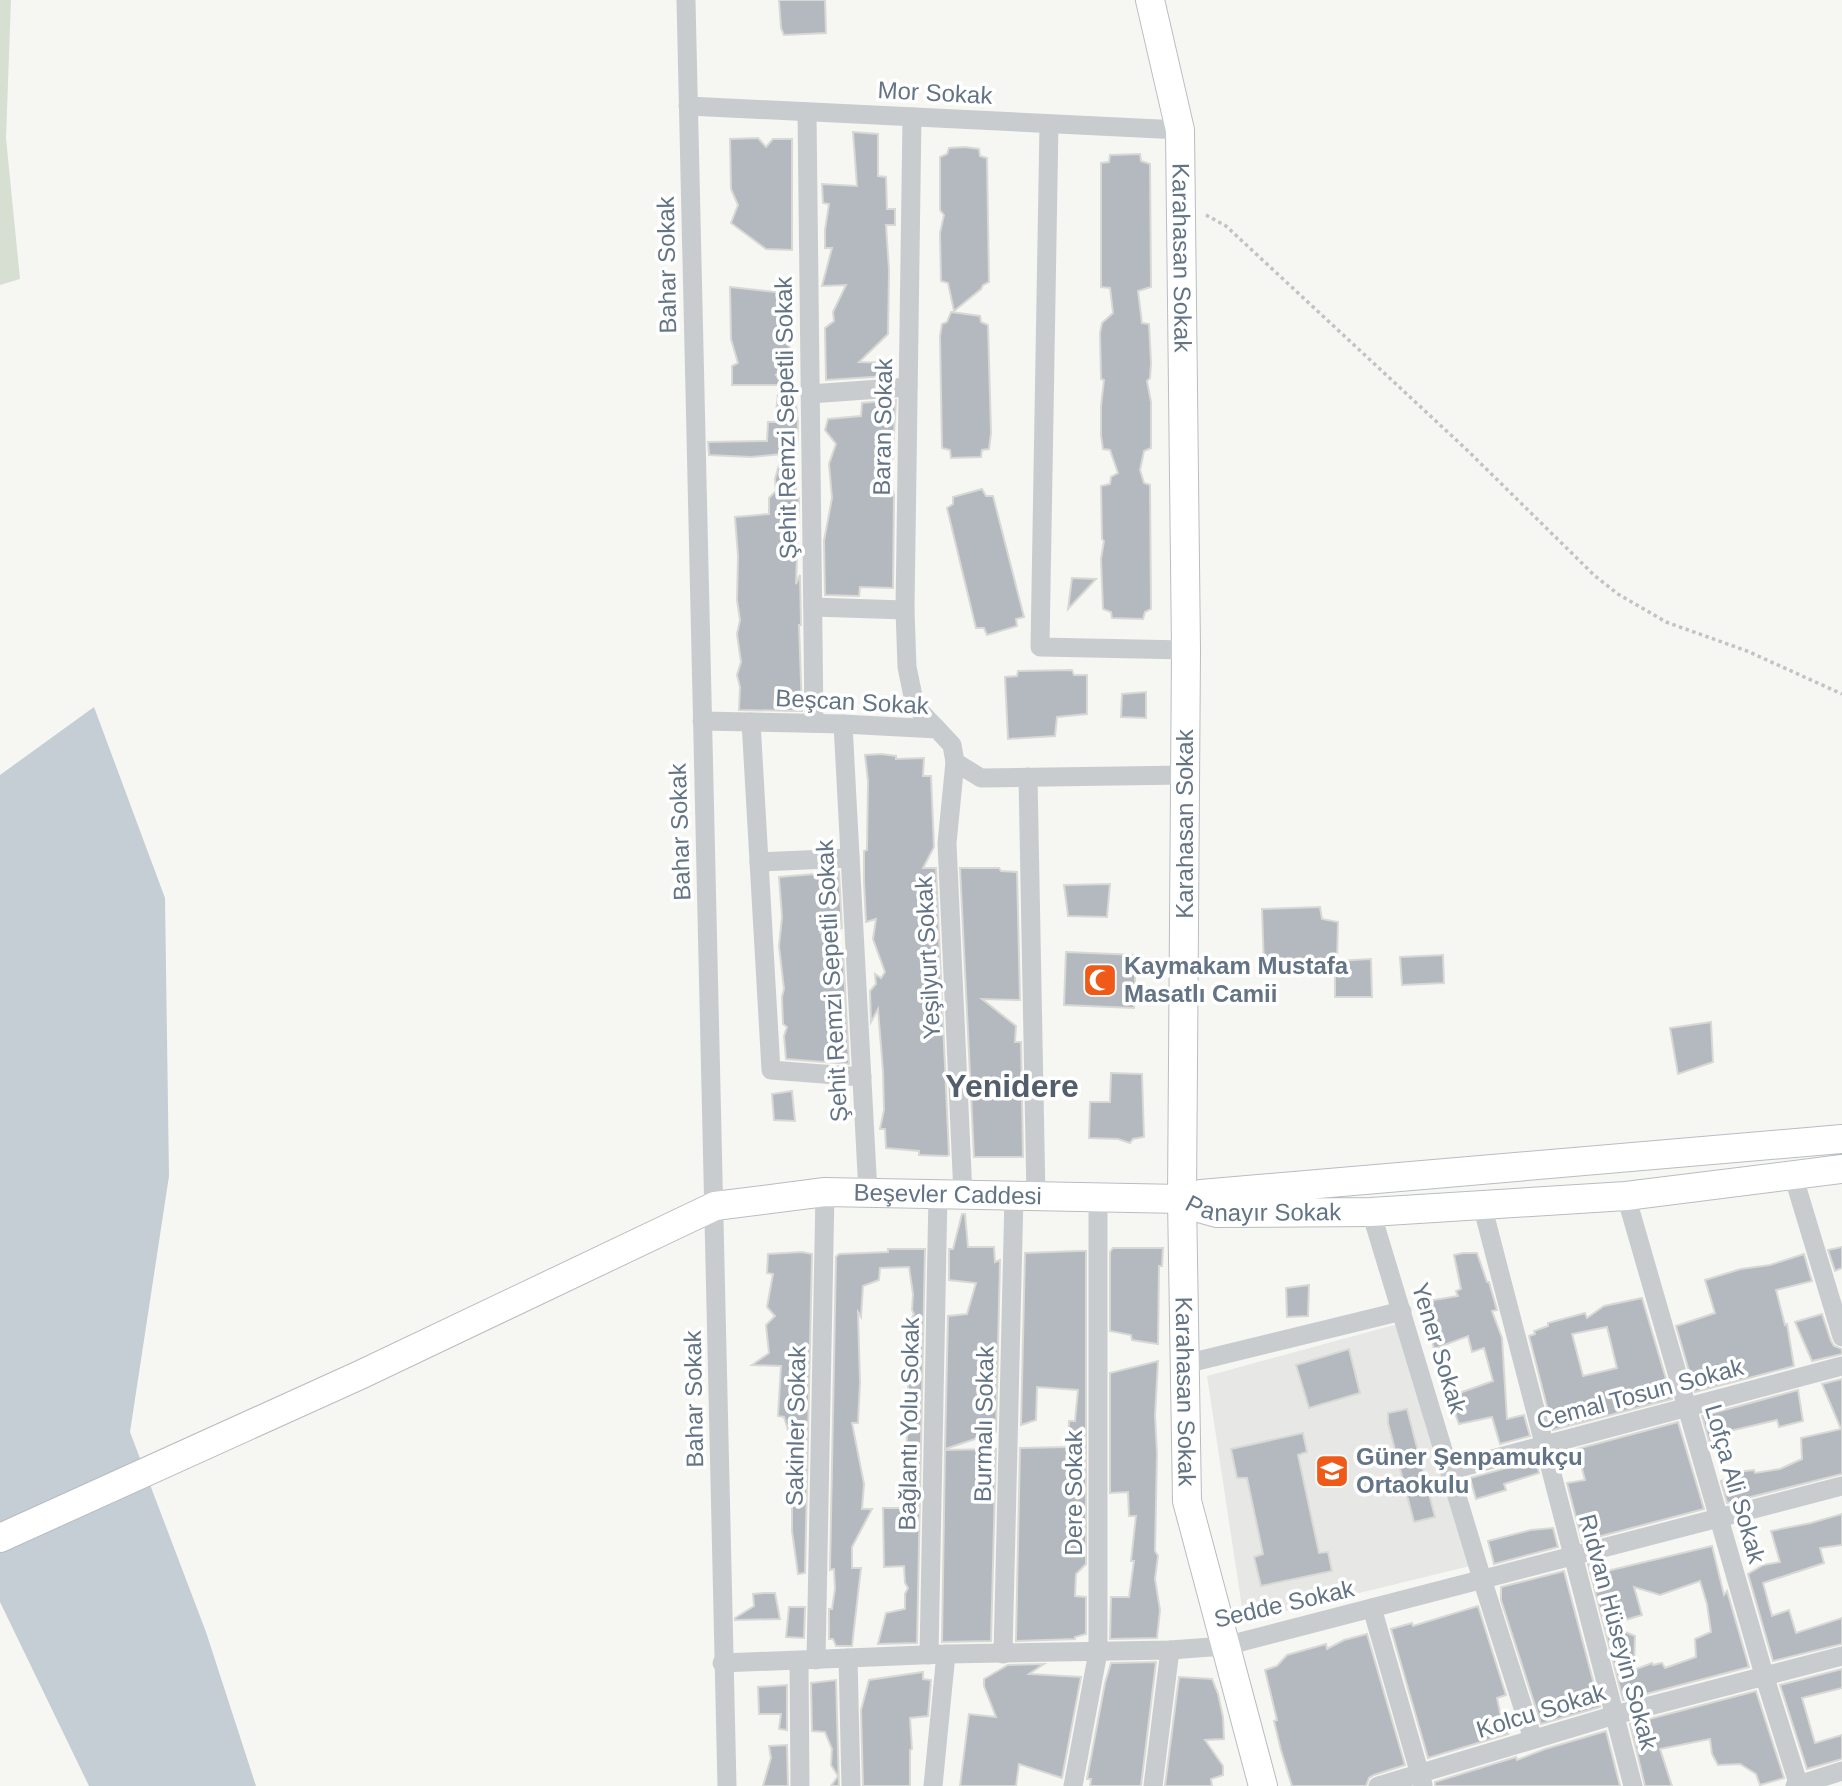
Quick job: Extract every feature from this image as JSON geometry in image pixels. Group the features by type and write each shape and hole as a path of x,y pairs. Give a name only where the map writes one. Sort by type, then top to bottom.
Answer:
{"street":[{"name":"Bahar Sokak","path":"686,0 715,1206 722,1664 727,1786"},
{"name":"Karahasan Sokak","path":"1150,0 1180,130 1186,650 1182,1199 1187,1501 1263,1786"},
{"name":"Mor Sokak","path":"688,106 1180,130"},
{"name":"Şehit Remzi Sepetli Sokak","path":"807,112 814,723"},
{"name":"Baran Sokak","path":"912,117 905,610 907,667 915,706 937,729"},
{"path":"1049,124 1040,647 1186,650"},
{"path":"810,394 908,387"},
{"path":"813,607 905,610"},
{"name":"Beşcan Sokak","path":"702,720 843,723 937,729 952,745 955,762"},
{"path":"751,722 771,1070 862,1077"},
{"name":"Şehit Remzi Sepetli Sokak","path":"843,723 868,1193"},
{"path":"955,762 981,778 1185,775"},
{"name":"Yeşilyurt Sokak","path":"950,1195 947,843 955,762"},
{"name":"Burmalı Sokak","path":"1003,1654 1025,1196 1028,777"},
{"path":"759,862 850,858"},
{"name":"Panayır Sokak","path":"1182,1199 1201,1194 1842,1139"},
{"name":"Panayır Sokak","path":"1182,1199 1217,1213 1371,1212 1626,1196 1842,1169"},
{"path":"1793,1175 1842,1337"},
{"name":"Beşevler Caddesi","path":"0,1538 360,1375 715,1206 825,1192 1182,1199"},
{"name":"Sakinler Sokak","path":"800,1786 808,1660 825,1192"},
{"name":"Bağlantı Yolu Sokak","path":"933,1786 950,1195"},
{"name":"Lofça Ali Sokak","path":"1626,1196 1798,1786"},
{"name":"Dere Sokak","path":"1073,1786 1098,1652 1098,1199"},
{"name":"Rıdvan Hüseyin Sokak","path":"1482,1205 1633,1786"},
{"name":"Yener Sokak","path":"1371,1212 1533,1739"},
{"path":"1185,1364 1402,1311"},
{"name":"Cemal Tosun Sokak","path":"1451,1470 1842,1366"},
{"name":"Sedde Sokak","path":"722,1664 1225,1646 1842,1486"},
{"path":"1372,1608 1422,1780"},
{"path":"1153,1786 1170,1650"},
{"name":"Kolcu Sokak","path":"1378,1786 1422,1780 1533,1739 1842,1656"},
{"path":"848,1658 851,1786"},
{"path":"1798,1786 1842,1771"}],"path":[{"path":"1181,208 1201,213 1226,226 1467,450 1595,576 1618,594 1666,622 1747,651 1842,694"}],"shaded area":[{"path":"0,0 11,0 6,138 20,279 0,285"},
{"path":"94,707 165,898 169,1176 130,1432 206,1632 256,1786 89,1786 0,1602 0,775"},
{"name":"Güner Şenpamukçu Ortaokulu","path":"1398,1324 1470,1566 1244,1621 1207,1376"}],"building":[{"path":"779,0 825,0 826,33 784,35"},
{"path":"853,132 878,134 878,176 886,177 887,209 895,209 895,225 886,225 889,270 888,334 859,362 891,363 887,376 826,380 825,328 834,321 833,312 846,285 822,286 832,248 825,248 829,204 823,203 822,184 857,186"},
{"path":"758,138 766,147 773,139 792,139 792,250 766,249 731,223 738,205 731,189 730,139"},
{"path":"949,148 979,149 980,156 987,158 989,282 954,311 948,283 941,281 940,233 944,215 940,210 940,157 947,154"},
{"path":"1140,154 1141,161 1150,164 1151,287 1138,291 1142,323 1149,324 1151,363 1150,378 1147,381 1151,402 1151,448 1144,451 1140,470 1144,483 1150,485 1151,609 1145,612 1143,619 1112,618 1111,612 1103,609 1101,559 1104,541 1101,486 1110,484 1111,477 1118,473 1110,450 1103,449 1101,436 1104,380 1101,379 1100,333 1102,323 1113,313 1110,288 1101,287 1101,163 1109,162 1110,155"},
{"path":"730,287 792,294 790,327 782,333 790,338 788,374 776,375 796,404 798,422 796,584 800,575 802,711 739,710 740,687 737,675 741,662 737,634 740,620 735,517 769,514 769,498 776,491 775,479 782,454 751,457 709,455 708,442 767,441 768,422 775,422 779,385 732,385 732,366 738,363 731,339"},
{"path":"951,312 980,316 981,322 988,325 991,433 989,449 982,450 981,457 951,458 950,450 942,448 940,336 942,324 947,322"},
{"path":"896,400 891,482 894,495 893,588 860,587 859,596 825,595 824,541 832,498 829,464 836,444 825,430 828,419 861,416 862,403"},
{"path":"982,489 986,496 993,496 1024,617 1016,619 1017,626 987,635 984,628 976,628 947,508 953,504 953,497"},
{"path":"1072,578 1096,579 1068,609"},
{"path":"1072,670 1074,675 1087,675 1087,714 1057,717 1055,736 1008,739 1005,677 1017,676 1018,671"},
{"path":"1146,692 1146,718 1121,717 1122,694"},
{"path":"865,755 896,756 896,759 924,758 923,776 931,776 934,847 923,868 936,868 947,1156 919,1155 919,1151 886,1148 885,1129 880,1129 884,1110 883,1071 878,1009 871,1022 870,991 876,984 875,974 881,978 885,972 873,939 876,919 866,922 864,851 867,850 868,781"},
{"path":"960,868 999,868 1001,871 1017,872 1020,1000 982,999 1016,1026 1015,1042 1021,1042 1023,1157 974,1157"},
{"path":"839,872 842,928 821,933 843,950 849,1064 786,1059 784,1036 787,1027 783,1024 784,989 779,946 782,917 779,877"},
{"path":"1110,884 1107,917 1068,916 1064,885"},
{"path":"1320,907 1322,919 1338,922 1337,961 1371,959 1372,997 1335,997 1335,966 1264,967 1262,909"},
{"name":"Kaymakam Mustafa Masatlı Camii","path":"1066,952 1136,955 1134,1008 1064,1005"},
{"path":"1443,955 1444,983 1402,985 1400,957"},
{"path":"1711,1022 1713,1062 1678,1074 1670,1028"},
{"path":"1111,1073 1142,1074 1144,1137 1133,1139 1130,1143 1118,1139 1089,1138 1090,1102 1110,1102"},
{"path":"792,1091 795,1121 774,1120 772,1094"},
{"path":"962,1214 965,1214 968,1247 994,1247 995,1262 1000,1260 996,1432 945,1449 948,1316 967,1314 976,1283 949,1280 949,1249 953,1249"},
{"path":"1842,1247 1842,1268 1835,1271 1828,1250"},
{"path":"1113,1248 1163,1248 1162,1266 1159,1266 1158,1344 1132,1340 1131,1335 1110,1331 1110,1252"},
{"path":"888,1249 925,1249 917,1643 878,1644 886,1613 905,1609 905,1594 908,1588 904,1566 884,1567 883,1508 913,1508 906,1475 913,1294 909,1267 880,1268 879,1280 863,1286 861,1317 858,1312 858,1423 852,1423 864,1484 862,1509 872,1509 852,1547 852,1568 861,1568 852,1646 836,1646 833,1639 829,1639 829,1609 832,1609 835,1589 834,1569 830,1570 836,1257 839,1254 888,1252"},
{"path":"1086,1251 1086,1564 1076,1574 1075,1596 1086,1597 1086,1634 1075,1639 1016,1641 1020,1448 1068,1447 1069,1421 1075,1421 1078,1390 1037,1387 1036,1420 1021,1425 1025,1253"},
{"path":"1477,1253 1497,1310 1492,1311 1502,1338 1507,1419 1524,1415 1530,1436 1500,1444 1492,1417 1459,1424 1456,1416 1451,1396 1493,1381 1484,1348 1472,1352 1468,1336 1434,1349 1422,1302 1458,1296 1456,1291 1461,1289 1454,1255"},
{"path":"768,1254 812,1254 805,1573 798,1574 792,1531 794,1478 791,1430 788,1430 784,1417 778,1416 781,1366 752,1365 769,1353 766,1325 775,1316 767,1307 773,1274 767,1273"},
{"path":"1804,1254 1812,1281 1776,1290 1785,1325 1787,1324 1794,1366 1695,1392 1676,1326 1715,1313 1705,1280"},
{"path":"1309,1285 1308,1316 1287,1317 1286,1288"},
{"path":"1642,1298 1672,1399 1553,1430 1529,1336 1548,1326 1548,1323 1585,1313 1587,1318 1604,1306","holes":["1607,1327 1617,1368 1583,1376 1572,1334"]},
{"path":"1822,1314 1831,1341 1834,1346 1842,1349 1842,1354 1812,1361 1795,1322"},
{"path":"1349,1349 1360,1393 1309,1408 1296,1365"},
{"path":"1158,1361 1155,1416 1155,1551 1158,1556 1155,1579 1160,1610 1157,1638 1110,1639 1111,1597 1129,1597 1136,1516 1129,1516 1128,1492 1110,1493 1110,1373"},
{"path":"1842,1379 1842,1474 1727,1503 1721,1481 1737,1475 1737,1472 1754,1470 1755,1473 1780,1469 1802,1459 1801,1438 1841,1429 1822,1384"},
{"path":"1798,1390 1803,1421 1779,1427 1777,1420 1721,1433 1722,1437 1709,1441 1702,1416"},
{"path":"1407,1409 1435,1517 1414,1522 1388,1423 1388,1413"},
{"path":"1678,1422 1704,1509 1582,1541 1567,1483 1585,1480 1577,1449"},
{"path":"1303,1433 1307,1452 1298,1455 1319,1553 1328,1552 1332,1571 1261,1586 1254,1557 1263,1554 1247,1478 1237,1478 1231,1449"},
{"path":"996,1449 991,1641 942,1642 945,1450"},
{"path":"1536,1460 1539,1473 1504,1484 1506,1490 1476,1499 1470,1478"},
{"path":"1842,1514 1842,1545 1820,1548 1824,1563 1763,1583 1772,1616 1789,1610 1796,1633 1842,1618 1842,1644 1773,1661 1748,1574 1763,1565 1780,1562 1771,1531"},
{"path":"1553,1528 1558,1547 1494,1564 1488,1541 1531,1530"},
{"path":"1712,1546 1724,1595 1727,1591 1749,1667 1623,1700 1588,1564 1604,1560 1607,1571","holes":["1700,1581 1711,1632 1695,1639 1696,1657 1665,1668 1662,1663 1652,1663 1634,1670 1635,1636 1608,1625 1642,1615 1634,1587 1660,1595"]},
{"path":"1564,1571 1600,1707 1541,1724 1501,1600 1501,1587"},
{"path":"775,1593 780,1619 735,1620 754,1606 753,1594"},
{"path":"1478,1606 1506,1695 1497,1698 1503,1726 1508,1734 1428,1758 1391,1629 1412,1623 1413,1626"},
{"path":"789,1607 805,1607 804,1638 786,1637"},
{"path":"1367,1634 1405,1765 1374,1775 1369,1778 1366,1786 1292,1786 1274,1721 1277,1720 1265,1670 1277,1666 1287,1655 1326,1644 1327,1649 1344,1640"},
{"path":"1156,1662 1141,1786 1090,1786 1091,1779 1087,1779 1111,1663"},
{"path":"1044,1664 1029,1674 1081,1677 1062,1778 1019,1764 1016,1786 960,1786 969,1714 996,1717 984,1686 984,1679 1008,1665"},
{"path":"1842,1669 1842,1688 1802,1698 1815,1743 1842,1735 1842,1759 1807,1769 1780,1685"},
{"path":"923,1672 923,1679 931,1680 928,1716 910,1718 910,1786 863,1786 861,1710 869,1680"},
{"path":"1179,1677 1212,1679 1218,1694 1224,1739 1205,1740 1223,1766 1223,1775 1211,1779 1212,1786 1165,1786"},
{"path":"836,1680 839,1786 831,1786 838,1776 831,1765 832,1749 825,1732 812,1731 811,1683"},
{"path":"787,1685 787,1730 779,1729 781,1714 759,1714 758,1687"},
{"path":"1756,1691 1784,1778 1760,1785 1756,1774 1740,1764 1718,1765 1712,1754 1710,1739 1660,1749 1672,1786 1645,1786 1630,1724"},
{"path":"1606,1731 1620,1786 1435,1786 1435,1782 1516,1757 1517,1760"},
{"path":"787,1745 788,1786 763,1786 771,1758 769,1746"}],"place":[{"name":"Kaymakam Mustafa Masatlı Camii","path":"1100,980"},
{"name":"Güner Şenpamukçu Ortaokulu","path":"1332,1471"}],"district":[{"name":"Yenidere","path":"1012,1086"}]}
